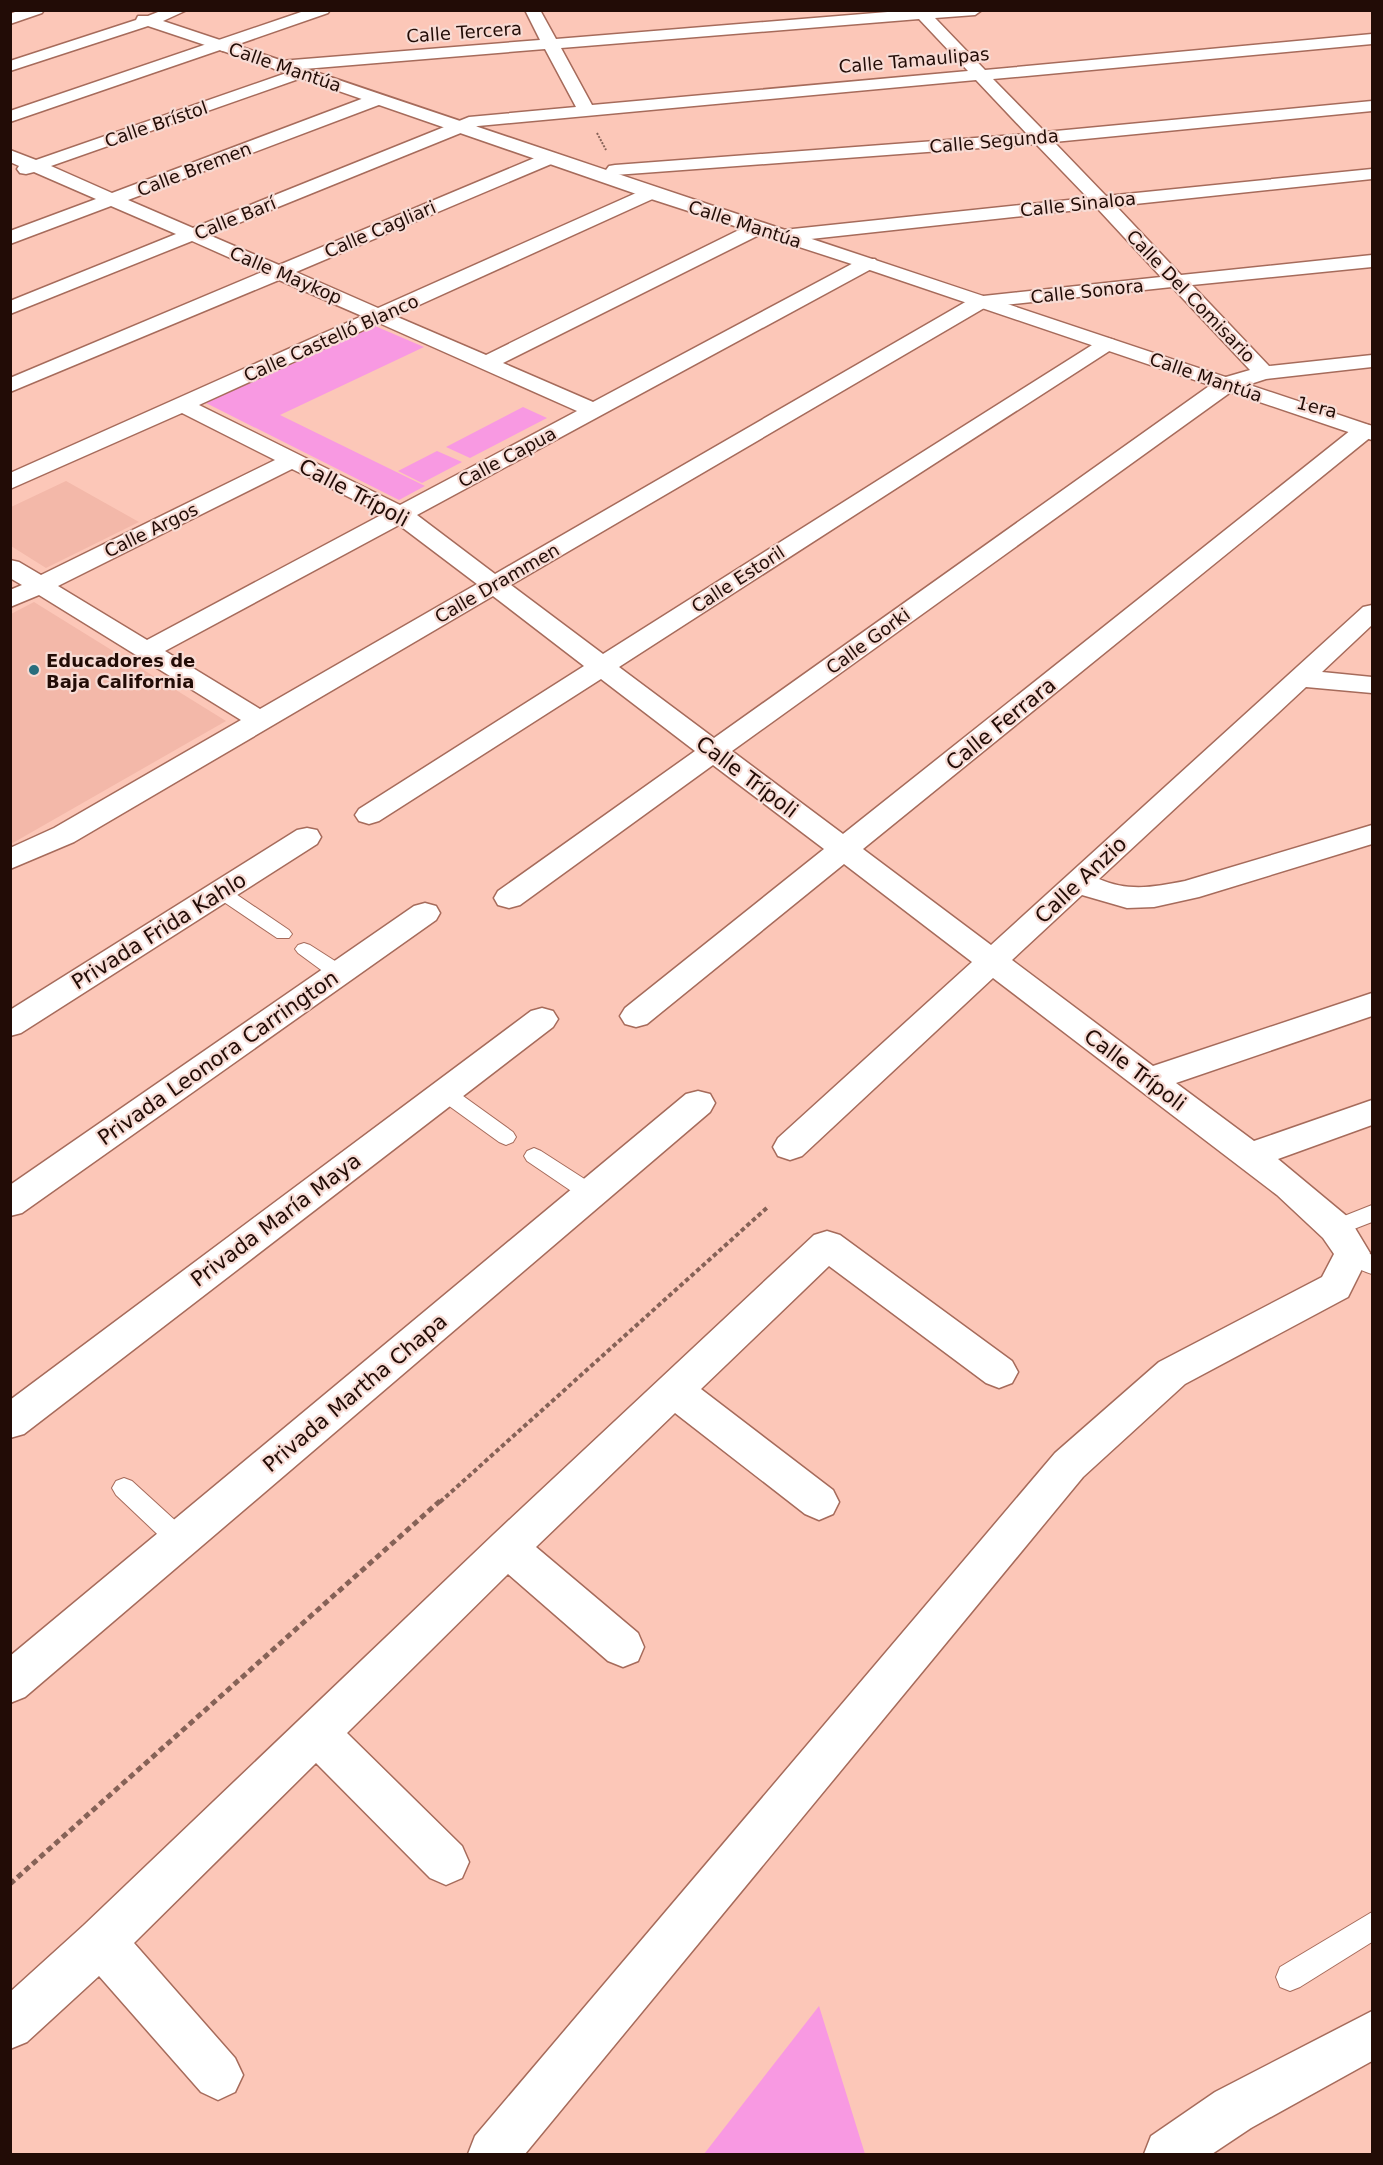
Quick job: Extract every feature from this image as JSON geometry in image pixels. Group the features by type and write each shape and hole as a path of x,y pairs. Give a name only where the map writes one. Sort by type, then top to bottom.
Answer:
{"street":[{"name":"Calle Mantúa","path":"119,10 651,193 868,263 1227,384 1370,428"},
{"path":"10,66 180,10"},
{"path":"10,117 323,10"},
{"path":"532,10 586,110"},
{"name":"Calle Tercera","path":"280,66 975,10"},
{"name":"Calle Del Comisario","path":"921,13 1264,373"},
{"name":"Calle Tamaulipas","path":"459,127 488,119 1372,39"},
{"name":"Calle Brístol","path":"10,174 301,73"},
{"name":"Calle Bremen","path":"10,238 378,99"},
{"name":"Calle Segunda","path":"615,170 1041,138 1372,106"},
{"name":"Calle Barí","path":"10,308 459,127"},
{"name":"Calle Maykop","path":"10,155 594,410"},
{"name":"Calle Cagliari","path":"10,386 550,158"},
{"name":"Calle Sinaloa","path":"783,236 1372,174"},
{"name":"Calle Castelló Blanco","path":"10,482 651,193"},
{"path":"486,363 758,228"},
{"name":"Calle Sonora","path":"981,301 1372,261"},
{"name":"Calle Capua","path":"146,651 868,263"},
{"name":"Calle Drammen","path":"10,860 64,835 981,301"},
{"name":"Calle Estoril","path":"369,815 1107,344"},
{"name":"Calle Gorki","path":"509,898 1227,384 1264,373 1372,361"},
{"name":"Calle Trípoli","path":"183,405 400,514 1358,1240"},
{"name":"Calle Ferrara","path":"636,1016 1370,428"},
{"name":"Calle Argos","path":"10,600 292,460"},
{"path":"10,567 261,721"},
{"name":"Calle Anzio","path":"790,1147 1372,612"},
{"path":"1299,678 1372,685"},
{"path":"1079,882 1104,893 1127,898 1154,897 1188,890 1372,834"},
{"name":"Privada Frida Kahlo","path":"10,1025 307,837"},
{"name":"Privada Leonora Carrington","path":"10,1203 425,913"},
{"path":"1149,1080 1372,1004"},
{"name":"Privada María Maya","path":"10,1422 542,1019"},
{"name":"Privada Martha Chapa","path":"10,1683 698,1103"},
{"path":"1249,1156 1372,1112"},
{"path":"493,2154 1069,1465 1172,1373 1335,1287 1358,1240"},
{"path":"10,2025 101,1942 507,1548 827,1245 999,1372"},
{"path":"674,1390 819,1502"},
{"path":"507,1548 623,1647"},
{"path":"317,1734 446,1862"},
{"path":"101,1942 218,2074"},
{"path":"1169,2154 1233,2110 1372,2035"}],"lane":[{"path":"220,892 283,934"},
{"path":"304,949 339,973"},
{"path":"445,1093 506,1137"},
{"path":"534,1156 590,1193"},
{"path":"124,1488 181,1541"},
{"path":"1290,1977 1372,1926"}],"path":[{"path":"586,110 615,170"},
{"path":"10,1884 699,1271 769,1206"}],"shaded area":[{"path":"375,326 424,347 280,415 425,486 399,500 206,403"},
{"path":"523,407 547,418 470,458 446,447"},
{"path":"437,451 462,462 422,483 398,471"},
{"path":"66,481 139,522 46,568 11,546 11,507"},
{"path":"34,602 226,721 11,844 11,614"},
{"path":"819,2006 865,2154 704,2154"}],"place":[{"name":"Educadores de Baja California","path":"34,670"}]}
